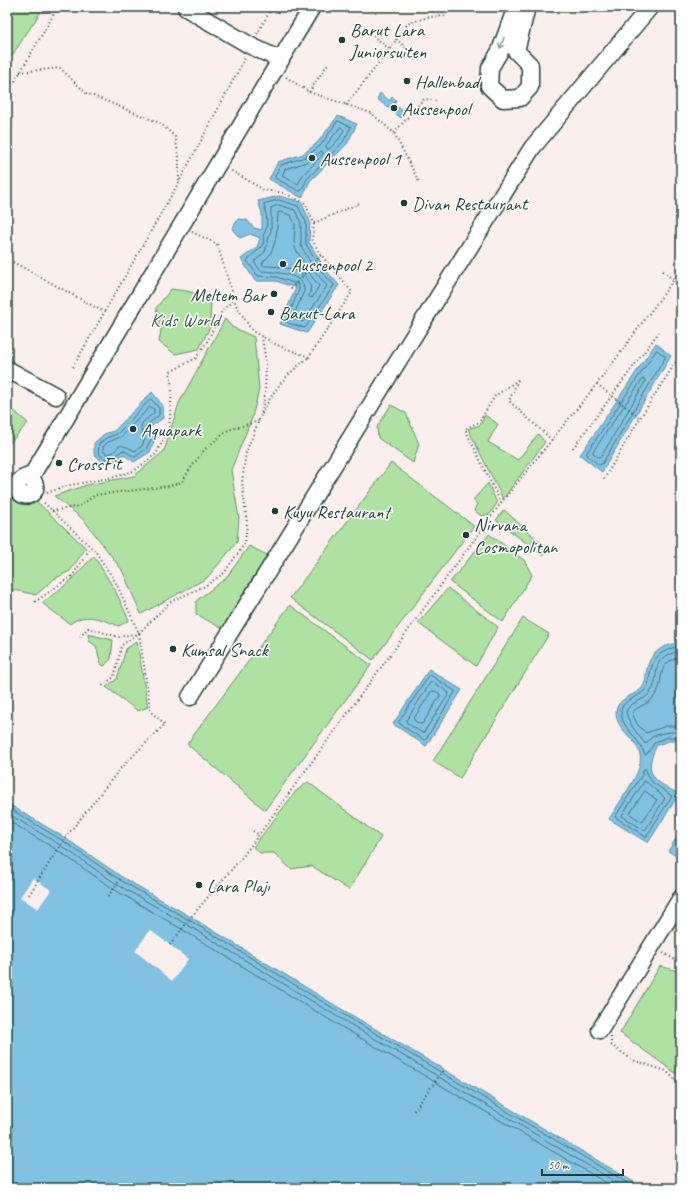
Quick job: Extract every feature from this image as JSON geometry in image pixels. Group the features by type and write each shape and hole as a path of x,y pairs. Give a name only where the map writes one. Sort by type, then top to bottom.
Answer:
{"street":[{"path":"187,7 186,8 251,46 278,65"},
{"path":"18,488 32,475 312,7"},
{"path":"516,7 500,51 490,68 489,86 503,99 520,98 530,87 530,66 516,51 527,7"},
{"path":"190,697 532,148 650,7"},
{"path":"7,369 56,396"},
{"path":"18,488 34,481 37,497"},
{"path":"606,1031 681,898"}],"path":[{"path":"7,96 58,7"},
{"path":"73,367 179,182 272,7"},
{"path":"346,105 390,49 407,24 428,17 445,16 448,12"},
{"path":"368,33 390,49"},
{"path":"396,39 414,56"},
{"path":"309,92 329,62"},
{"path":"278,65 309,92 371,113 394,133 419,182"},
{"path":"20,72 60,68 86,93 160,123 175,137 179,157 179,182"},
{"path":"394,133 424,99 438,101"},
{"path":"102,686 114,676 122,645 138,633 170,602 205,586 224,573 245,543 247,523 242,482 246,452 258,422 270,397 289,372 309,357 352,292 321,255 312,240 314,223 304,203 284,193 264,190 230,170"},
{"path":"314,223 360,203"},
{"path":"192,231 217,244 236,305 252,331 279,346 309,357"},
{"path":"291,288 321,255"},
{"path":"13,262 104,312"},
{"path":"170,945 191,917 244,855 501,504 597,384 681,270"},
{"path":"663,271 674,280"},
{"path":"29,895 65,838 120,770 165,724 151,712 138,633 115,581 95,551 37,497 66,486 114,477 134,471 156,454 168,429 172,391 170,372 196,358 208,340 222,311 235,298"},
{"path":"573,448 659,332"},
{"path":"258,422 265,393 266,364 262,337"},
{"path":"604,479 640,418 681,354"},
{"path":"501,504 465,429 479,422 495,396 519,379 509,401 552,440"},
{"path":"597,384 640,418"},
{"path":"52,511 80,506 95,495 169,486 182,482 205,449 228,430 258,422"},
{"path":"34,602 72,575 91,547"},
{"path":"80,637 88,628 119,637 138,633"},
{"path":"253,831 258,834"},
{"path":"108,896 122,877"},
{"path":"660,951 681,963"},
{"path":"606,1031 611,1044 633,1060 666,1071 681,1085"},
{"path":"414,1111 444,1069"}],"green space":[{"path":"7,7 44,7 7,63"},
{"name":"Kids World","path":"171,289 187,291 211,298 210,327 199,349 175,354 159,342 161,330 156,308"},
{"path":"225,319 232,327 254,337 259,389 252,418 231,470 239,518 237,542 207,578 141,614 122,570 84,520 54,496 87,485 134,476 164,451 179,403"},
{"path":"391,405 406,413 419,444 413,463 378,438 377,427"},
{"path":"13,410 28,423 7,446 7,417"},
{"path":"485,415 498,424 488,442 518,460 538,434 545,442 503,499 468,429 480,425"},
{"path":"391,463 474,526 373,660 290,598"},
{"path":"488,483 497,503 490,514 481,516 474,510 477,504 473,500"},
{"path":"15,497 32,497 86,548 70,571 54,579 36,595 15,590 7,590 7,503"},
{"path":"504,510 547,548 543,556 496,520"},
{"path":"489,534 524,560 532,575 503,622 450,582"},
{"path":"249,546 267,555 223,629 196,614 196,601 226,578"},
{"path":"94,556 115,590 129,620 119,626 101,619 88,617 76,620 70,624 42,603 68,583"},
{"path":"448,588 498,627 476,666 418,623"},
{"path":"290,605 371,665 265,810 187,744"},
{"path":"523,618 549,634 460,778 433,761"},
{"path":"88,634 113,640 111,659 104,666 101,664 96,646 89,641"},
{"path":"137,641 148,707 138,711 106,687 117,679 126,649"},
{"path":"308,782 381,837 349,890 312,866 291,869 274,853 260,853 253,847 296,791"},
{"path":"660,966 681,972 681,1077 620,1033"}],"water":[{"name":"Aussenpool","path":"380,93 390,101 392,97 396,100 394,104 405,113 401,118 377,99"},
{"name":"Aussenpool 1","path":"338,116 357,124 347,144 310,181 302,198 269,179 278,162 303,154 317,143"},
{"name":"Aussenpool 2","path":"279,196 301,202 310,221 309,242 325,269 339,285 307,333 280,324 296,288 276,281 255,281 241,259 257,247 260,238 250,234 240,238 232,229 238,219 247,220 254,228 262,230 262,213 258,201"},
{"path":"656,343 671,356 602,472 580,455"},
{"name":"Aquapark","path":"152,392 163,406 163,418 149,428 155,439 150,452 134,462 123,454 116,462 105,464 94,454 94,443 104,434 114,431"},
{"path":"681,642 681,741 669,741 657,745 651,763 653,776 663,785 679,794 648,843 609,819 634,779 640,760 640,754 637,748 622,728 616,717 616,713 619,704 622,701 639,691 644,685 648,666 653,655 662,648"},
{"path":"429,669 462,690 426,746 393,724"},
{"path":"7,803 65,838 122,877 644,1188 7,1188"},
{"path":"677,837 681,839 681,859 668,851"}],"pier":[{"path":"33,878 51,890 38,909 20,897"},
{"path":"150,930 188,959 172,981 135,951"}],"place":[{"name":"Barut Lara Juniorsuiten","path":"342,40"},
{"name":"Hallenbad","path":"407,81"},
{"name":"Aussenpool","path":"394,108"},
{"name":"Aussenpool 1","path":"312,158"},
{"name":"Divan Restaurant","path":"404,203"},
{"name":"Aussenpool 2","path":"283,264"},
{"name":"Meltem Bar","path":"274,294"},
{"name":"Barut-Lara","path":"271,312"},
{"name":"Aquapark","path":"133,429"},
{"name":"CrossFit","path":"59,463"},
{"name":"Kuyu Restaurant","path":"275,511"},
{"name":"Nirvana Cosmopolitan","path":"466,535"},
{"name":"Kumsal Snack","path":"173,649"},
{"name":"Lara Plajı","path":"199,885"}]}
